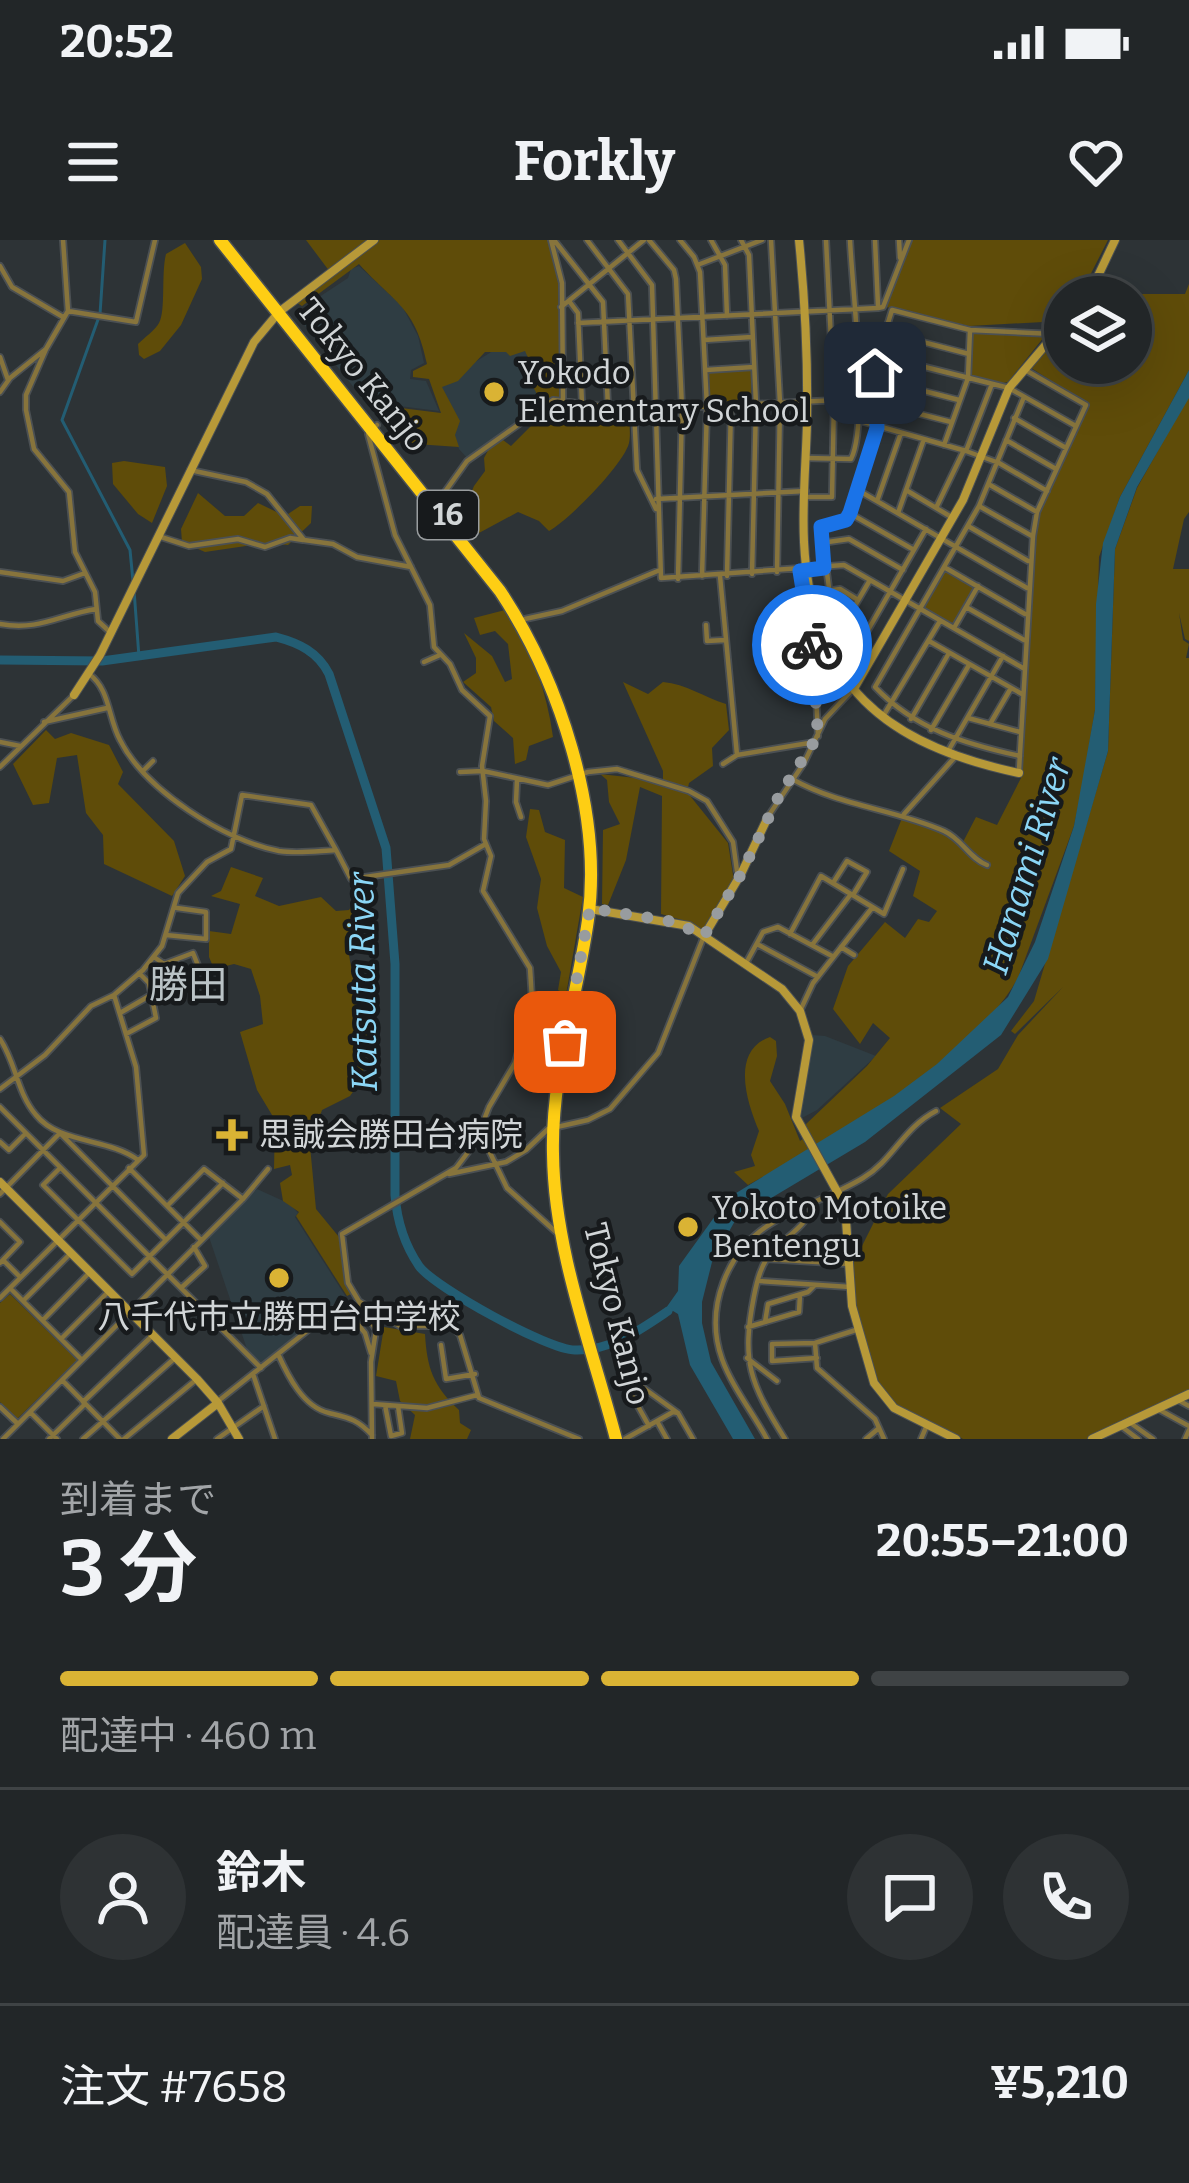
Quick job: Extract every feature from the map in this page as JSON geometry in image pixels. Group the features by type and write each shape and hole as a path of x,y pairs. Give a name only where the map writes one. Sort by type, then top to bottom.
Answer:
{"highway":[{"name":"Tokyo Kanjo","path":"224,240 506,588 556,685 580,776 592,909 556,1126 554,1181 562,1233 621,1439"},
{"name":"Tokyo Kanjo","path":"436,505 524,628 580,776"},
{"name":"Tokyo Kanjo","path":"556,1126 563,1213 591,1333"}],"street":[{"path":"63,240 66,314 26,395 26,410 34,449 70,492 76,552 95,592 100,627 110,636"},
{"path":"0,266 15,289 66,314 100,314 136,322 154,240"},
{"path":"0,767 74,695 90,672 250,349 281,310 374,240"},
{"path":"553,240 603,302 608,407"},
{"path":"553,240 562,283 563,401"},
{"path":"586,240 628,294 637,470 658,513"},
{"path":"618,240 652,285 661,578 844,565 1023,668"},
{"path":"561,308 647,240 675,274 682,408 678,578"},
{"path":"680,240 698,265 702,317 706,406 702,578"},
{"path":"711,240 722,255 727,316"},
{"path":"698,265 744,243 766,240 776,313 780,403 777,572"},
{"path":"799,240 807,402 804,570 815,673 816,739"},
{"path":"656,499 778,493 832,497 834,400 826,240"},
{"path":"806,458 851,459 857,399 850,240"},
{"path":"875,240 878,308"},
{"path":"899,240 900,262"},
{"path":"578,323 883,307 909,240"},
{"path":"1098,276 1115,240"},
{"path":"744,243 756,404 752,574"},
{"path":"0,293 15,289"},
{"path":"569,301 578,313 582,404"},
{"path":"926,530 852,658 827,591 821,527 846,520 850,513 877,428 878,355 892,310 970,330 1044,334"},
{"path":"944,445 968,378 970,330"},
{"path":"884,332 969,354"},
{"path":"703,340 752,338"},
{"path":"448,1174 497,1165 556,1126 602,1114 658,1053 704,936 768,817 831,711 855,687 953,518 1009,388 1044,344"},
{"path":"0,392 46,349"},
{"path":"878,355 1009,388 1076,426"},
{"path":"0,357 8,380"},
{"path":"705,370 754,367"},
{"path":"804,570 824,640 881,718 913,740 1019,772 1028,561 1037,512 1086,404 1022,368"},
{"path":"876,379 959,400"},
{"path":"936,508 992,384"},
{"path":"1020,756 931,730 892,705 875,687 990,485 1024,397"},
{"path":"436,505 466,461 553,400 634,410 857,399"},
{"path":"877,403 951,422"},
{"path":"731,405 724,640 737,755"},
{"path":"1014,418 1066,448"},
{"path":"857,420 965,450 1046,491"},
{"path":"371,1355 376,1330 346,1275 342,1234 448,1174 468,1154 518,1055 533,988 530,968 485,897 483,885 491,856 485,845 483,771 489,712 462,690 450,664 434,647 430,605 395,535 368,434 374,427"},
{"path":"877,501 901,434"},
{"path":"898,513 924,439"},
{"path":"1006,440 1056,469"},
{"path":"190,470 246,482 267,494 304,540"},
{"path":"990,485 1037,512"},
{"path":"856,489 1027,588"},
{"path":"906,490 953,518"},
{"path":"979,506 1033,536"},
{"path":"850,513 914,550"},
{"path":"968,526 1028,561"},
{"path":"158,536 189,546 228,539 265,547 290,538 333,544 357,557 411,567"},
{"path":"821,543 849,539 903,570"},
{"path":"944,567 1025,614"},
{"path":"525,619 562,610 661,570"},
{"path":"0,572 63,581 85,573"},
{"path":"824,640 839,633 870,580"},
{"path":"953,628 978,586"},
{"path":"827,591 840,589 859,600"},
{"path":"966,607 1024,640"},
{"path":"0,624 38,627 72,611 96,610"},
{"path":"881,718 940,621"},
{"path":"706,625 707,641 724,640"},
{"path":"928,641 1022,694"},
{"path":"911,719 949,653"},
{"path":"424,662 440,655"},
{"path":"902,816 934,784 1003,656"},
{"path":"931,730 970,664"},
{"path":"90,672 102,684 121,742 174,800 235,836 281,851 336,850"},
{"path":"990,724 1012,688"},
{"path":"44,722 107,708"},
{"path":"968,718 1020,731"},
{"path":"723,764 737,755 816,739"},
{"path":"0,742 20,746"},
{"path":"143,770 153,761"},
{"path":"460,772 483,771 548,784 598,770 627,771 705,798 733,842 741,874"},
{"path":"792,779 856,806 947,832 987,865"},
{"path":"518,780 516,802 521,818"},
{"path":"0,1089 45,1055 91,1006 114,995 154,957 182,889 207,862 231,849 242,795 311,805 351,879 449,865 485,845"},
{"path":"812,946 867,872 847,861 833,883"},
{"path":"790,934 821,876 884,914 903,869"},
{"path":"166,935 206,939 206,912 175,907"},
{"path":"800,1011 818,977 872,907"},
{"path":"592,909 674,922 704,936 782,988 800,1011 809,1040 795,1107 800,1127 845,1206 850,1287 879,1392 894,1408 956,1439"},
{"path":"745,965 764,932 778,928 833,957"},
{"path":"757,944 818,977"},
{"path":"842,947 854,955"},
{"path":"154,957 164,964 170,979 199,968 193,953 164,964"},
{"path":"124,1034 156,1018 149,983 139,973"},
{"path":"118,1014 152,994"},
{"path":"0,1040 37,1118 61,1132 117,1147 141,1162 137,1076 114,995"},
{"path":"0,1074 8,1082"},
{"path":"0,1107 261,1368"},
{"path":"767,1439 721,1355 718,1296 728,1269 749,1240 886,1162 909,1130 936,1111"},
{"path":"61,1132 2,1188 197,1379 218,1402 239,1439"},
{"path":"61,1132 166,1240"},
{"path":"479,1132 507,1188 533,1215 562,1233"},
{"path":"0,1142 9,1150 26,1133"},
{"path":"0,1298 138,1160"},
{"path":"60,1168 43,1185 132,1274 223,1183"},
{"path":"129,1168 201,1240"},
{"path":"167,1206 204,1168 242,1199"},
{"path":"3,1439 268,1169"},
{"path":"785,1439 754,1388 747,1358 748,1327 757,1281 767,1259 801,1225 813,1202"},
{"path":"1,1225 20,1242 1,1261 20,1278"},
{"path":"181,1288 205,1265 194,1247"},
{"path":"23,1301 71,1253"},
{"path":"767,1259 849,1264"},
{"path":"43,1320 90,1272"},
{"path":"757,1281 850,1287"},
{"path":"765,1322 768,1304 815,1285"},
{"path":"10,1288 82,1360"},
{"path":"62,1339 109,1292"},
{"path":"748,1327 799,1312 800,1294"},
{"path":"359,1302 400,1326 452,1326 475,1374 477,1395 579,1439"},
{"path":"172,1439 341,1304 365,1333 371,1355 372,1437"},
{"path":"817,1358 772,1361 772,1344 815,1343 859,1329"},
{"path":"30,1412 53,1438 153,1336"},
{"path":"815,1343 818,1368 875,1419 884,1439"},
{"path":"442,1345 446,1378 475,1374"},
{"path":"278,1354 302,1395 324,1413 350,1416 372,1437"},
{"path":"83,1439 176,1358"},
{"path":"747,1358 777,1381"},
{"path":"253,1374 272,1438"},
{"path":"62,1380 122,1439 197,1379"},
{"path":"649,1426 629,1390 638,1384 678,1413 693,1439"},
{"path":"1094,1439 1127,1430 1189,1394"},
{"path":"373,1404 428,1408 477,1395"},
{"path":"1178,1400 1189,1406"},
{"path":"385,1405 391,1436 402,1433 398,1406"},
{"path":"217,1439 264,1406"},
{"path":"0,1407 18,1424"},
{"path":"1158,1409 1189,1428 1184,1439"},
{"path":"621,1439 678,1413"},
{"path":"657,1421 667,1439"},
{"path":"921,1439 927,1425"},
{"path":"866,1439 878,1428"},
{"path":"1127,1430 1138,1439"},
{"path":"1127,1430 1153,1439"}],"shaded area":[{"path":"306,240 549,240 558,282 561,403 629,413 629,443 617,464 549,531 518,512 479,533 465,527 461,517 485,471 484,458 492,443 503,440 511,446 546,411 531,383 535,374 525,351 510,356 485,352 458,381 442,387 460,421 455,435 459,447 401,443 384,425 393,407 441,413 429,379 413,377 413,371 427,364 410,317 359,264 302,306 297,303 333,276"},
{"path":"911,240 1108,240 1090,276 1044,276 1044,322 969,326 886,307"},
{"path":"185,243 201,267 202,279 181,325 160,351 144,359 138,344 161,317 166,254"},
{"path":"359,266 402,306 418,336 424,363 411,370 410,379 426,381 439,411 391,405 382,423 302,322 304,307"},
{"path":"1189,284 1189,370 1120,497 1099,557 1095,710 1083,782 1074,826 1018,978 997,1008 934,1067 857,1122 748,1185 734,1172 755,1166 751,1155 759,1131 745,1079 750,1054 758,1044 770,1037 776,1041 770,1081 800,1141 810,1134 805,1125 890,1038 873,1023 860,1044 833,1009 848,966 885,922 905,938 918,919 929,922 937,911 913,896 920,871 889,851 902,818 939,828 963,842 976,817 997,825 1021,778 1031,563 1040,512 1089,405 1056,384 1152,384 1152,294 1185,294"},
{"path":"971,331 1042,333 1044,337 1008,382 971,375"},
{"name":"Yokodo Elementary School","path":"522,333 553,397 467,458 459,449 436,386"},
{"path":"1044,350 1044,376 1028,366"},
{"path":"752,369 751,402 709,402 707,372"},
{"path":"1189,395 1189,512 1173,569 1189,569 1189,641 1179,613 1183,640 1189,644 1189,1392 1087,1439 963,1439 902,1410 881,1390 856,1307 853,1264 888,1194 961,1124 940,1108 998,1069 1018,1035 1063,987 1015,1034 1011,1031 1034,1001 1108,751 1115,549 1137,488"},
{"path":"112,463 165,467 167,486 152,523 113,484"},
{"path":"198,493 225,516 244,516 258,503 285,516 300,506 312,506 311,523 288,545 266,543 205,552 182,542 181,529"},
{"path":"944,570 974,588 954,624 924,608"},
{"path":"505,610 536,670 553,737 529,746 526,760 515,764 513,738 494,721 491,707 463,682 476,673 476,658 464,633 492,656 505,682 512,679 508,644 495,631 480,635 474,618"},
{"path":"623,682 648,694 663,682 671,683 726,704 729,730 712,748 713,766 689,783 687,792 728,843 734,881 703,931 661,914 662,796 640,787 626,860 608,905 602,904 603,830 620,824 609,802 607,780 600,774 663,781 663,771"},
{"path":"46,730 55,739 71,733 109,745 123,772 118,784 174,841 185,876 172,896 104,864 103,835 86,813 77,755 57,758 49,803 33,805 13,764"},
{"path":"530,809 539,810 545,832 565,840 564,888 583,897 566,995 558,990 561,972 547,946 537,908 541,879 526,837"},
{"path":"231,867 263,878 255,896 279,906 321,897 336,911 349,910 355,900 358,931 349,955 356,995 369,1021 362,1079 350,1096 322,1110 310,1146 316,1209 339,1237 351,1294 347,1296 296,1216 299,1212 283,1201 280,1183 292,1175 290,1165 274,1169 275,1120 257,1090 240,1032 263,1024 251,969 234,964 214,969 209,957 209,931 231,934 240,904 211,896 221,891"},
{"path":"812,1035 876,1056 817,1110 800,1119"},
{"name":"八千代市立勝田台中学校","path":"257,1189 290,1204 298,1213 295,1217 346,1297 262,1363 248,1352 209,1237"},
{"path":"10,1294 77,1360 17,1419 0,1402 0,1303"},
{"path":"384,1327 425,1334 433,1376 459,1410 460,1423 471,1430 467,1439 410,1439 415,1415 400,1401 396,1381 376,1376"}],"water":[{"path":"1189,370 1189,398 1137,487 1115,549 1108,751 1048,959 1001,1035 865,1142 736,1219 712,1262 702,1302 711,1362 755,1439 733,1439 690,1365 678,1314 661,1315 678,1291 679,1266 728,1198 894,1096 937,1064 1008,997 1035,942 1074,826 1095,710 1096,604 1103,543 1120,497"}],"waterway":[{"path":"105,240 100,314 62,420 130,550 133,581"},
{"path":"134,590 139,657"},
{"name":"Katsuta River","path":"0,660 102,661 276,637 313,654 329,674 386,848 395,964 395,1195 409,1249 419,1266 446,1288 518,1329 561,1347 575,1350 613,1343 668,1311"}],"way so far":[{"path":"565,1042 590,908 674,922 704,936 780,794 818,736 812,645"}],"place":[{"name":"Yokodo Elementary School","path":"494,392"},
{"name":"思誠会勝田台病院","path":"232,1135"},
{"name":"Yokoto Motoike Bentengu","path":"688,1227"},
{"name":"八千代市立勝田台中学校","path":"279,1278"}],"district":[{"name":"勝田","path":"188,985"}],"route":[{"path":"812,645 800,571 824,568 821,527 846,520 850,513 877,428 875,373"}],"water label":[{"name":"Hanami River","path":"1027,866"}]}
